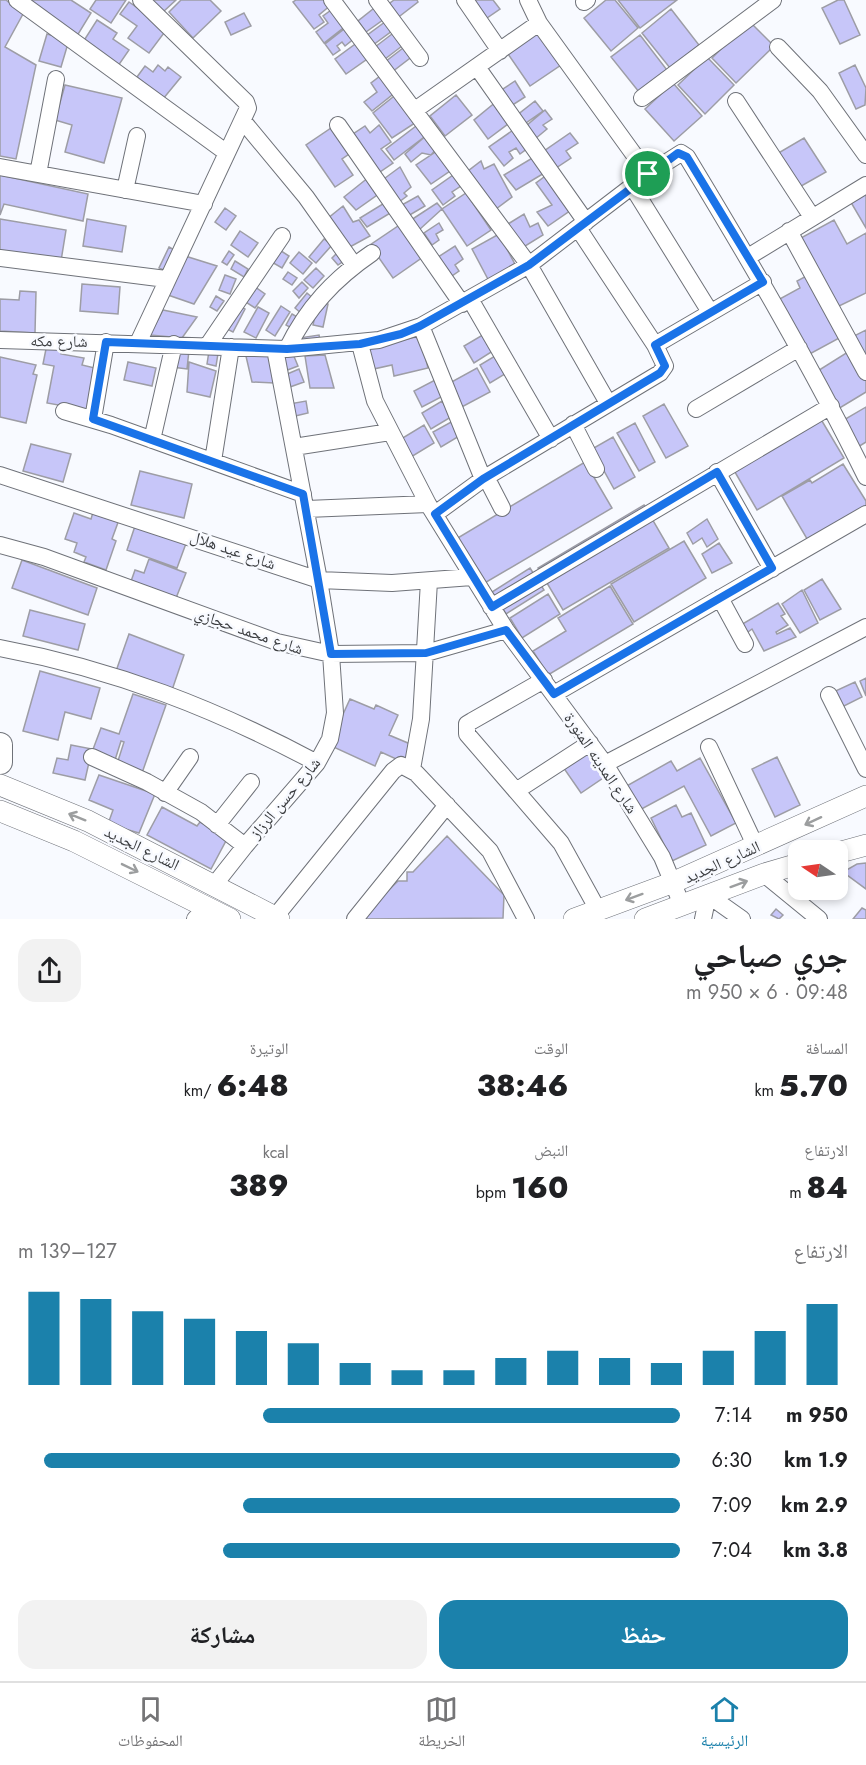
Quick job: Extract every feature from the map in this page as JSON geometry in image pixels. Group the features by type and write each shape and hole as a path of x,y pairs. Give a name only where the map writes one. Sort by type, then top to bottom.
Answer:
{"main road":[{"path":"0,745 0,762"}],"street":[{"path":"17,0 227,153"},
{"path":"138,343 248,108 246,102 141,0"},
{"path":"332,0 529,265 608,403"},
{"path":"377,0 420,58"},
{"path":"465,0 500,51"},
{"path":"528,0 539,23 648,174"},
{"path":"642,98 773,0"},
{"path":"415,110 539,23"},
{"path":"778,47 820,91 866,155"},
{"path":"64,411 213,461 305,501 431,509 663,370 664,362 655,345 582,225 477,67"},
{"path":"38,174 56,79"},
{"path":"736,101 812,216"},
{"path":"243,122 306,197 354,265"},
{"path":"338,125 466,301 550,439"},
{"path":"125,190 137,136"},
{"name":"شارع مكه","path":"0,340 281,349 360,344 379,340 420,326 529,265 648,174 681,153 687,157 747,257"},
{"path":"0,167 204,204"},
{"path":"866,185 747,257 831,405 866,477"},
{"path":"632,186 710,312"},
{"path":"789,231 866,372"},
{"path":"208,345 282,236"},
{"path":"281,349 313,305 331,285 354,265 372,254"},
{"path":"0,258 166,279"},
{"path":"655,345 763,282"},
{"path":"420,326 484,478 502,508"},
{"path":"93,419 106,342"},
{"path":"152,440 174,344"},
{"name":"شارع المدينه المنورة","path":"360,344 375,401 431,509 506,630 605,764 655,845 674,882 681,905"},
{"path":"213,461 231,347"},
{"path":"696,409 799,348"},
{"name":"شارع حسن الرزاز","path":"215,884 317,764 330,739 335,713 331,654 320,580 294,447 281,349"},
{"path":"492,607 831,405"},
{"path":"573,424 596,469"},
{"path":"294,447 390,432"},
{"path":"717,472 772,568"},
{"name":"شارع عيد هلال","path":"0,475 320,580 355,583 472,577"},
{"path":"554,694 866,514"},
{"name":"شارع محمد حجازي","path":"0,545 44,556 285,645 331,654 426,653 506,630"},
{"path":"277,918 335,840 406,767 421,719 429,581"},
{"path":"720,598 745,644"},
{"path":"605,764 866,627"},
{"path":"0,648 90,667 150,686 229,718 317,764"},
{"path":"544,680 472,721 466,729 467,734 568,854 598,910"},
{"path":"829,695 866,769"},
{"path":"516,791 590,743"},
{"path":"709,747 756,847"},
{"path":"92,757 165,793 217,825 245,846"},
{"path":"165,793 190,757"},
{"path":"406,767 447,805 490,851 526,919"},
{"path":"217,825 251,782"},
{"name":"الشارع الجديد","path":"0,785 88,821 215,884 277,918"},
{"name":"الشارع الجديد","path":"574,919 674,882 866,796"},
{"path":"355,919 447,805"},
{"name":"الشارع الجديد","path":"0,811 74,841 202,913 230,919"},
{"path":"848,850 866,844"},
{"name":"الشارع الجديد","path":"645,919 788,867"},
{"path":"764,874 819,919"},
{"path":"703,919 708,895 742,919"}],"building":[{"path":"0,0 6,0 23,14 5,47 36,65 16,159 0,156"},
{"path":"30,0 71,0 91,13 77,36"},
{"path":"96,0 126,0 111,23 90,9"},
{"path":"152,0 176,0 163,12"},
{"path":"181,0 210,0 221,11 193,38 169,12"},
{"path":"296,0 327,0 331,5 319,15 324,22 314,29 293,2"},
{"path":"394,0 417,0 418,2 396,19 386,6"},
{"path":"468,0 493,0 500,9 484,20"},
{"path":"606,0 615,0 638,28 611,51 584,18"},
{"path":"618,0 677,0 640,28"},
{"path":"838,0 844,0 860,35 840,44 822,8"},
{"path":"129,2 167,29 149,53 128,38 137,26 120,14"},
{"path":"378,5 387,17 366,32 358,21"},
{"path":"334,8 347,25 324,43 316,32 328,23 323,16"},
{"path":"671,9 699,45 670,68 642,33"},
{"path":"244,13 251,26 231,35 225,22"},
{"path":"389,19 396,28 373,45 366,36"},
{"path":"97,20 117,33 113,39 129,50 118,66 83,42"},
{"path":"749,21 774,46 736,83 712,58"},
{"path":"348,26 356,37 345,46 342,42 337,46 340,50 333,55 325,44"},
{"path":"396,31 406,43 385,59 375,47"},
{"path":"539,32 561,65 530,86 508,54"},
{"path":"47,34 69,40 61,67 39,61"},
{"path":"640,35 667,70 639,92 611,57"},
{"path":"358,42 370,57 346,74 335,59"},
{"path":"407,45 414,55 392,72 385,62"},
{"path":"707,57 734,85 705,114 678,85"},
{"path":"158,65 165,71 168,67 181,77 163,99 137,77 145,66 153,72"},
{"path":"855,65 866,88 865,105 856,109 839,73"},
{"path":"384,73 397,91 372,111 364,102 377,92 371,83"},
{"path":"515,81 525,97 511,106 500,91"},
{"path":"673,83 702,116 674,141 645,109"},
{"path":"65,85 122,98 104,163 65,152 72,125 55,120"},
{"path":"398,93 418,121 392,138 373,113"},
{"path":"456,95 472,115 445,136 430,116"},
{"path":"497,101 512,121 488,139 474,120"},
{"path":"535,101 543,111 523,125 516,116"},
{"path":"545,110 552,119 543,125 547,129 535,139 526,126"},
{"path":"420,123 428,134 394,160 386,149"},
{"path":"379,125 391,142 381,149 393,163 377,174 350,136 365,126 370,133"},
{"path":"334,126 352,152 342,159 353,175 335,187 306,145"},
{"path":"516,128 528,148 520,154 516,148 509,152 513,158 504,166 489,147"},
{"path":"570,133 578,143 566,151 571,158 556,168 544,151"},
{"path":"428,134 438,147 431,155 422,153 411,162 405,154"},
{"path":"804,138 826,172 796,189 775,155"},
{"path":"440,149 453,169 431,184 416,165"},
{"path":"534,157 546,172 516,190 504,175"},
{"path":"481,161 484,169 494,164 512,197 496,209 468,171"},
{"path":"400,167 411,187 404,193 407,196 399,202 381,181"},
{"path":"456,173 464,184 452,192 455,196 443,205 432,190"},
{"path":"548,174 574,208 548,226 537,212 552,205 536,183"},
{"path":"0,175 88,194 83,221 4,204 0,215"},
{"path":"369,177 380,193 356,210 344,197"},
{"path":"866,189 866,228 849,199"},
{"path":"466,193 491,230 467,246 442,209"},
{"path":"418,196 425,206 408,216 400,206"},
{"path":"386,202 392,212 367,227 360,218"},
{"path":"437,203 442,209 419,230 411,220"},
{"path":"343,206 353,222 359,220 370,236 348,248 327,219"},
{"path":"225,208 236,216 226,230 215,222"},
{"path":"524,214 530,227 538,223 543,235 522,248 508,224"},
{"path":"0,219 66,230 61,261 0,251"},
{"path":"87,219 126,226 122,252 83,246"},
{"path":"834,220 847,244 866,233 866,293 837,307 799,239"},
{"path":"439,223 443,230 436,234 439,240 432,245 424,233"},
{"path":"401,224 423,257 393,278 370,245"},
{"path":"240,231 258,243 248,257 231,245"},
{"path":"499,234 517,268 490,283 472,249"},
{"path":"324,239 332,245 316,263 309,257"},
{"path":"455,246 463,259 455,265 459,271 449,278 435,259"},
{"path":"169,247 178,252 168,272 159,268"},
{"path":"278,249 289,256 282,268 270,261"},
{"path":"229,251 234,255 227,265 222,262"},
{"path":"299,252 312,263 303,274 290,263"},
{"path":"338,252 345,260 338,265 332,258"},
{"path":"182,255 217,266 194,304 165,294"},
{"path":"235,261 248,269 244,277 231,269"},
{"path":"316,268 324,276 313,288 304,280"},
{"path":"288,272 297,278 292,285 283,279"},
{"path":"810,274 843,336 806,356 776,301 800,288 797,281"},
{"path":"225,275 236,279 230,294 219,290"},
{"path":"302,282 308,288 299,298 293,291"},
{"path":"82,284 120,287 118,314 80,311"},
{"path":"251,284 265,294 255,308 241,299"},
{"path":"20,291 36,292 35,333 0,331 0,299 19,300"},
{"path":"307,293 314,299 302,314 295,308"},
{"path":"216,296 224,301 217,311 210,307"},
{"path":"318,302 328,304 323,327 313,325"},
{"path":"238,305 245,309 233,332 225,328"},
{"path":"281,306 290,312 275,336 266,330"},
{"path":"258,307 269,313 256,338 244,332"},
{"path":"163,310 197,317 182,338 150,335"},
{"path":"292,314 299,318 293,329 286,325"},
{"path":"866,330 866,364 852,337"},
{"path":"486,333 496,349 474,363 464,346"},
{"path":"319,335 321,345 301,347 299,338"},
{"path":"420,336 428,368 394,376 392,365 369,370 364,349"},
{"path":"47,344 62,347 61,354 84,358 82,365 99,369 91,411 47,403 54,366 43,364"},
{"path":"210,345 219,347 216,366 207,364"},
{"path":"175,348 189,350 187,369 172,367"},
{"path":"851,350 866,376 866,392 838,409 816,372"},
{"path":"245,352 275,353 274,383 252,382"},
{"path":"500,353 510,371 490,383 480,365"},
{"path":"293,354 298,366 285,371 280,359"},
{"path":"325,355 334,388 310,388 305,356"},
{"path":"0,357 36,365 33,374 37,375 26,423 0,417"},
{"path":"128,362 156,368 152,386 124,380"},
{"path":"189,362 216,371 210,397 187,392"},
{"path":"477,368 490,392 458,409 446,385"},
{"path":"299,369 304,382 290,387 285,375"},
{"path":"437,379 445,395 422,407 414,391"},
{"path":"306,401 308,413 291,417 289,404"},
{"path":"442,401 451,417 431,429 422,413"},
{"path":"664,404 688,446 666,458 643,416"},
{"path":"866,407 866,442 858,447 842,421"},
{"path":"819,416 844,458 757,510 732,467"},
{"path":"453,421 461,435 441,447 433,432"},
{"path":"635,423 655,462 639,471 617,433"},
{"path":"424,425 434,443 411,457 401,439"},
{"path":"613,437 635,477 614,489 592,449"},
{"path":"31,444 71,454 63,482 23,471"},
{"path":"585,462 612,508 483,584 456,539"},
{"path":"843,464 866,501 866,509 810,544 782,496 810,480 812,483"},
{"path":"140,471 192,484 184,518 131,505"},
{"path":"644,505 669,548 563,610 538,568"},
{"path":"94,509 120,517 112,539 116,541 106,570 84,562 86,557 74,552 77,543 65,539 74,513 91,519"},
{"path":"707,519 718,539 707,547 702,538 693,544 687,533"},
{"path":"137,520 188,538 177,568 127,550"},
{"path":"684,541 706,578 634,622 611,584"},
{"path":"719,543 732,563 712,573 702,554"},
{"path":"149,559 186,573 176,598 129,587 135,570 144,573"},
{"path":"22,560 97,588 88,615 12,588"},
{"path":"530,568 544,590 506,614 492,592"},
{"path":"822,579 841,609 820,620 804,590"},
{"path":"610,586 633,624 548,675 533,651 566,631 558,618"},
{"path":"802,590 818,623 800,633 782,604"},
{"path":"548,594 560,614 522,638 510,618"},
{"path":"778,603 785,614 781,616 788,625 776,632 777,634 790,628 796,637 764,651 752,629 744,635 739,626"},
{"path":"30,610 85,624 78,650 23,636"},
{"path":"129,634 184,655 171,693 115,674"},
{"path":"40,671 100,688 91,719 65,712 58,740 23,731"},
{"path":"866,678 866,696 860,681"},
{"path":"855,682 862,697 838,709 831,693"},
{"path":"133,694 166,705 142,773 117,764 124,742 121,741 115,760 92,752 101,728 119,734"},
{"path":"350,699 374,709 376,705 398,715 389,735 415,746 407,764 381,752 375,766 329,745"},
{"path":"71,745 92,749 85,780 53,773 57,758 68,760"},
{"path":"588,750 606,776 581,793 563,767"},
{"path":"777,757 800,805 775,817 752,769"},
{"path":"700,758 736,823 711,836 684,786 636,812 623,788 671,761 677,771"},
{"path":"99,775 155,794 139,833 108,824 113,810 89,800"},
{"path":"676,805 682,817 691,813 706,845 672,861 651,818"},
{"path":"162,807 197,826 200,822 228,837 211,869 147,835"},
{"path":"447,836 504,895 503,918 359,919 398,881 407,881 407,872 413,872"},
{"path":"866,863 866,889 848,876 848,869 857,864"},
{"path":"862,908 866,910 866,919 853,919"},
{"path":"776,909 783,915 779,919 771,915"}],"route":[{"path":"678,153 684,154 763,282 657,343 655,345 665,366 660,373 483,479 435,514 454,549 492,607 717,472 772,568 554,694 506,630 426,653 331,654 320,580 303,494 93,419 106,342 287,349 360,344 401,334 462,304 529,265 648,174 678,153"}]}
